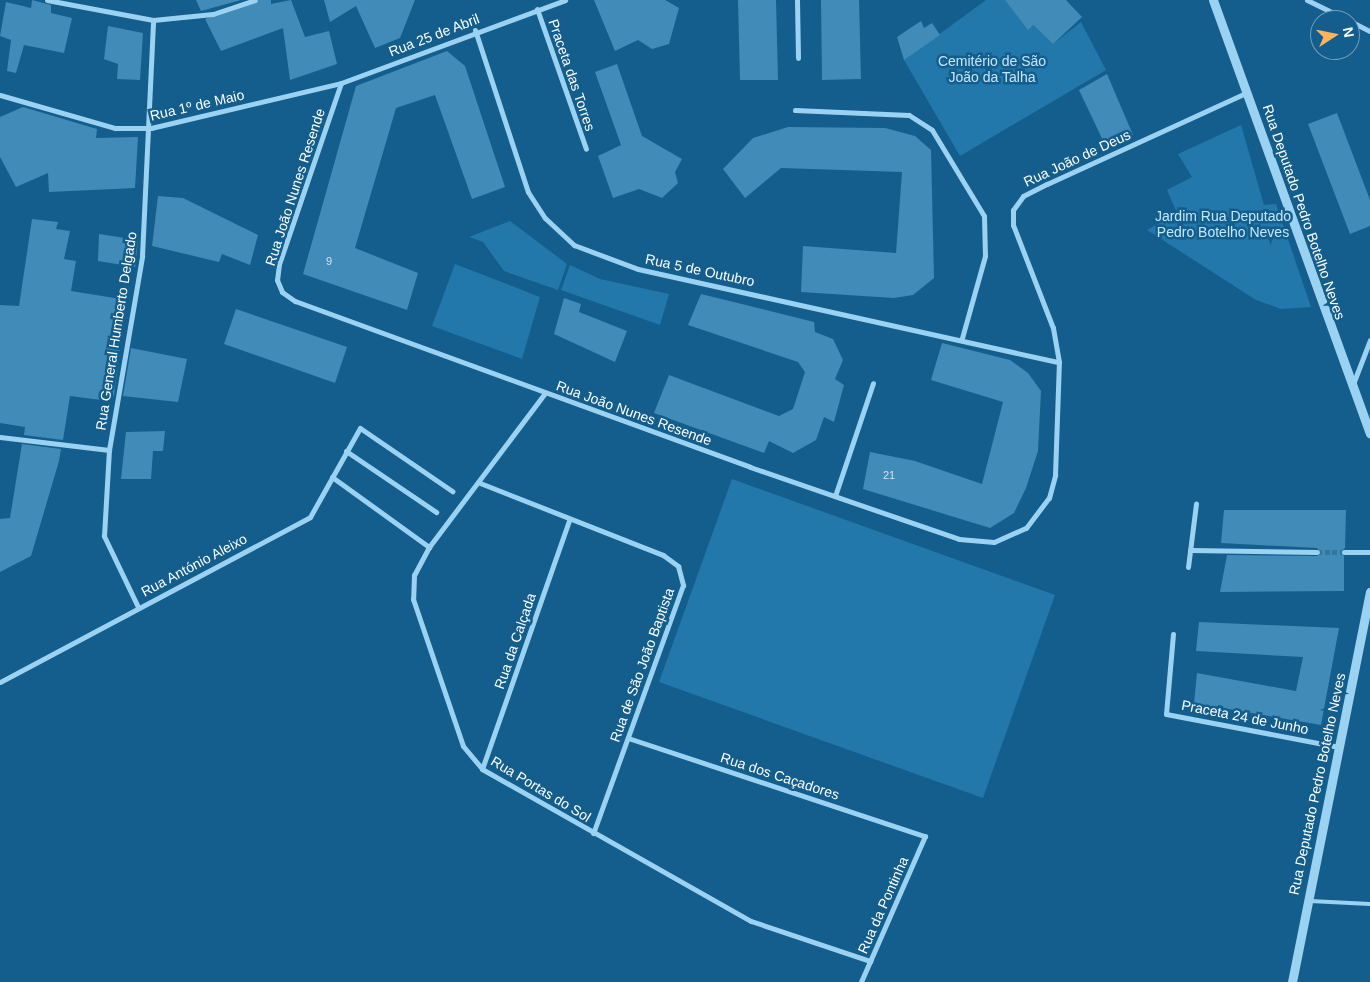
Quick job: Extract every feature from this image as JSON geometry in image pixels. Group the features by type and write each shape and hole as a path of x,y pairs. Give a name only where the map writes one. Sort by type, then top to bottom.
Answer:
{"street":[{"path":"51,1 153,20 213,14 255,0"},
{"name":"Rua 25 de Abril","path":"341,84 475,30 565,0"},
{"path":"797,0 798,58"},
{"name":"Rua Deputado Pedro Botelho Neves","path":"1213,0 1248,92 1351,390 1370,433"},
{"path":"1307,0 1328,10"},
{"name":"Praceta das Torres","path":"537,9 586,149"},
{"name":"Rua General Humberto Delgado","path":"138,607 104,536 109,450 142,256 151,128 153,20"},
{"name":"Rua 5 de Outubro","path":"475,30 528,192 544,218 574,245 638,268 962,338 1059,362"},
{"name":"Rua 1º de Maio","path":"0,95 115,128 151,128 341,84"},
{"name":"Rua João Nunes Resende","path":"341,84 279,264 277,280 282,292 295,301 545,393 959,539 994,542 1026,528 1049,498 1055,475 1059,362"},
{"name":"Rua João de Deus","path":"1059,362 1053,328 1013,225 1013,210 1023,196 1248,92"},
{"path":"795,110 908,115 932,130 984,216 985,256 962,338"},
{"path":"1351,390 1370,340"},
{"path":"835,496 874,382"},
{"name":"Rua Portas do Sol","path":"545,393 480,483 429,547 414,575 413,598 463,746 482,768 593,833 751,921 870,961"},
{"name":"Rua António Aleixo","path":"0,682 310,517 360,428 452,491"},
{"path":"0,437 109,450"},
{"path":"346,451 436,512"},
{"path":"332,477 429,547"},
{"name":"Rua de São João Baptista","path":"480,483 569,521 663,555 678,566 682,584 593,833"},
{"path":"1188,567 1196,504"},
{"name":"Rua da Calçada","path":"482,768 569,521"},
{"path":"1190,550 1317,552"},
{"path":"1344,552 1370,552"},
{"name":"Rua Deputado Pedro Botelho Neves","path":"1292,982 1370,592"},
{"name":"Praceta 24 de Junho","path":"1173,634 1166,714 1340,747"},
{"name":"Rua dos Caçadores","path":"628,738 925,836"},
{"name":"Rua da Pontinha","path":"860,982 925,836"}],"lane":[{"path":"1308,901 1370,904"}],"green space":[{"name":"Cemitério de São João da Talha","path":"986,0 1006,0 1053,44 1081,22 1106,70 960,156 904,60"},
{"name":"Jardim Rua Deputado Pedro Botelho Neves","path":"1241,125 1264,205 1276,204 1311,307 1281,309 1256,300 1147,230 1177,213 1167,190 1192,177 1178,154"},
{"path":"510,221 567,264 558,290 504,271 483,242 469,237"},
{"path":"455,264 540,297 522,359 432,326"},
{"path":"570,265 600,279 669,294 660,325 561,290"},
{"path":"732,479 1055,595 983,798 659,682"}],"building":[{"path":"32,0 51,5 51,13 72,18 64,53 24,45 16,73 7,71 11,40 0,36 6,2 31,8"},
{"path":"196,0 241,0 201,11"},
{"path":"259,0 271,0 271,4 291,0 305,37 329,31 337,64 290,80 283,28 221,51 205,19"},
{"path":"324,0 415,0 400,38 375,48 356,6 330,22"},
{"path":"594,0 665,0 679,8 669,44 652,49 638,40 615,51"},
{"path":"738,0 776,0 778,80 740,80"},
{"path":"821,0 859,0 861,79 822,80"},
{"path":"1005,0 1066,0 1082,17 1053,44 1033,25 1028,30"},
{"path":"921,21 924,28 932,23 940,35 904,60 897,37"},
{"path":"108,26 143,33 140,80 117,79 118,64 104,59"},
{"path":"447,51 465,66 505,187 472,199 435,95 396,108 355,248 418,273 407,310 303,274 356,86"},
{"path":"617,64 642,136 682,159 675,172 678,183 662,198 639,189 613,198 598,156 621,145 595,72"},
{"path":"1107,74 1133,135 1107,149 1079,90"},
{"path":"23,107 97,129 96,138 138,137 135,188 49,192 48,173 16,187 0,157 0,117"},
{"path":"1337,113 1370,200 1370,226 1350,234 1308,124"},
{"path":"788,127 885,128 915,136 931,150 934,278 913,295 894,298 801,292 803,246 896,253 902,172 781,168 745,198 723,169 753,138"},
{"path":"158,196 183,198 258,235 250,265 222,254 219,262 152,246"},
{"path":"32,219 58,222 56,229 70,231 64,259 76,261 71,291 127,300 114,395 109,401 70,396 63,440 24,435 25,427 0,423 0,305 19,306"},
{"path":"99,234 138,240 135,267 98,261"},
{"path":"701,294 814,322 815,332 833,339 843,360 835,379 844,385 834,422 824,417 816,440 793,453 769,441 764,453 654,413 669,375 779,416 793,409 805,372 798,362 688,325"},
{"path":"564,298 581,304 579,312 627,331 615,362 554,334"},
{"path":"236,309 347,347 335,383 224,344"},
{"path":"942,343 1010,360 1028,373 1041,391 1038,451 1026,488 1014,513 990,528 863,489 870,452 915,461 982,484 1003,402 931,380"},
{"path":"131,348 187,359 178,402 123,396"},
{"path":"165,431 163,451 153,451 151,479 121,479 126,432"},
{"path":"22,444 61,449 59,461 31,556 0,572 0,519 10,518"},
{"path":"1224,510 1346,510 1345,548 1340,552 1344,556 1344,591 1220,592 1227,555 1317,556 1321,553 1317,548 1221,543"},
{"path":"1199,622 1339,628 1321,725 1194,703 1197,673 1296,691 1303,657 1196,651"}],"tunnel":[{"path":"1317,552 1344,552"}]}
